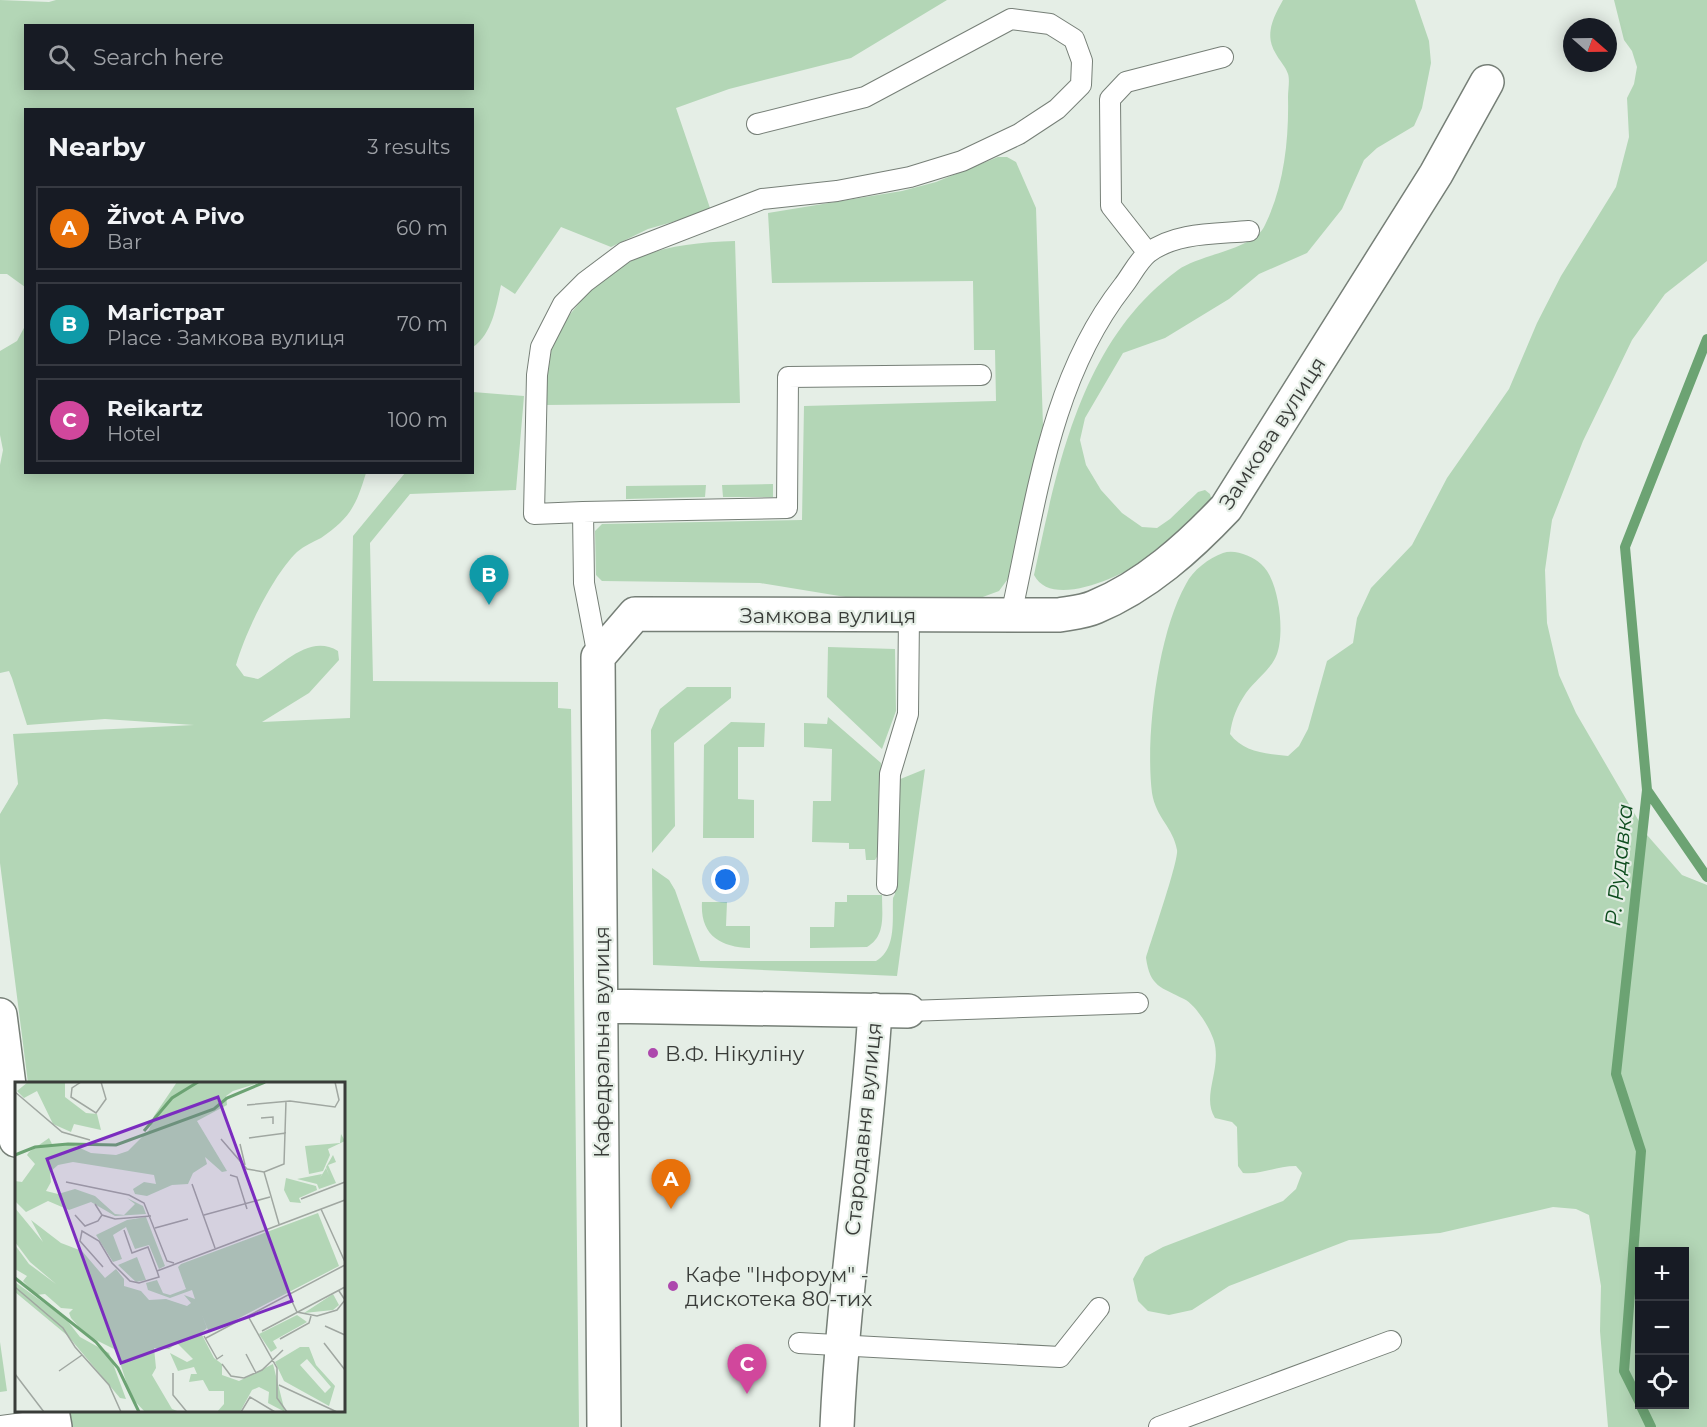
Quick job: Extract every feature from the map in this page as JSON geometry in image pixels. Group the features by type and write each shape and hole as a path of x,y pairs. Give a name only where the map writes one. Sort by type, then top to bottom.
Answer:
{"street":[{"name":"Замкова вулиця","path":"597,657 635,614 1059,615 1093,608 1121,595 1192,543 1226,508 1436,174 1487,82"},
{"name":"Кафедральна вулиця","path":"597,657 604,1427"},
{"path":"601,1006 908,1011"},
{"name":"Стародавня вулиця","path":"837,1427 841,1346 869,1109 875,1010"},
{"path":"0,1015 3,1066 15,1134"}],"lane":[{"path":"757,124 865,97 1011,20 1050,24 1074,39 1082,61 1082,85 1057,109 1019,134 962,161 910,177 837,191 762,199 625,252 585,282 563,304 541,347 537,375 534,514 787,508 788,377 981,375"},
{"path":"1148,254 1111,206 1110,99 1126,82 1223,57"},
{"path":"1011,615 1050,438 1064,394 1086,342 1111,301 1148,254 1180,238 1249,231"},
{"path":"583,512 584,583 597,657"},
{"path":"887,885 890,774 908,714 909,615"},
{"path":"908,1011 1138,1003"},
{"path":"799,1343 1060,1357 1099,1308"},
{"path":"1159,1427 1391,1341"},
{"path":"0,1426 54,1419"}],"green space":[{"path":"0,0 49,2 56,0 947,0 851,58 729,89 676,108 711,211 648,229 611,247 561,227 515,294 501,285 489,327 474,346 474,108 24,108 24,286 7,274 0,274"},
{"path":"1283,0 1415,0 1429,41 1431,63 1422,108 1414,126 1377,148 1364,160 1342,209 1307,253 1259,274 1229,299 1165,338 1123,353 1085,418 1080,440 1086,465 1101,490 1122,513 1142,527 1157,528 1170,519 1198,492 1205,490 1210,494 1212,502 1163,548 1121,574 1071,590 1056,590 1043,585 1034,575 1065,448 1096,368 1118,332 1145,299 1178,270 1250,240 1265,225 1281,179 1288,130 1289,76 1272,47 1270,33 1273,20"},
{"path":"1614,0 1707,0 1707,261 1665,294 1632,340 1583,441 1552,520 1545,570 1547,623 1559,675 1576,713 1647,835 1682,875 1707,885 1707,1427 1608,1427 1600,1331 1601,1286 1589,1215 1576,1209 1553,1207 1440,1233 1349,1240 1229,1286 1192,1310 1169,1315 1148,1311 1138,1301 1133,1279 1145,1257 1163,1247 1283,1201 1296,1189 1302,1173 1296,1166 1243,1173 1238,1166 1237,1127 1232,1122 1215,1118 1211,1110 1210,1101 1216,1062 1212,1036 1193,1006 1158,985 1150,975 1148,968 1146,958 1177,850 1172,835 1154,802 1150,770 1152,715 1156,686 1161,657 1176,605 1186,584 1197,569 1223,553 1233,552 1253,558 1267,571 1279,606 1280,633 1277,654 1271,665 1240,703 1230,734 1241,745 1248,748 1263,753 1288,756 1299,746 1308,729 1327,661 1353,643 1357,618 1371,588 1412,545 1447,478 1509,389 1537,323 1561,276 1616,187 1629,137 1627,98 1634,84 1637,67 1632,51 1624,40"},
{"path":"998,157 1007,157 1016,162 1036,208 1043,426 1010,576 999,591 972,601 864,600 760,583 602,581 596,575 595,531 602,524 802,520 804,406 996,401 995,350 974,350 973,281 772,283 768,213 902,191 936,182"},
{"path":"735,241 740,403 545,405 547,364 551,344 564,322 592,289 610,274 647,254 688,245"},
{"path":"24,328 24,474 366,474 355,503 339,524 297,552 288,562 261,605 246,637 236,665 244,676 258,679 296,653 306,649 317,646 338,651 339,660 309,693 262,722 350,718 353,536 404,474 474,474 474,392 524,396 516,490 410,494 370,543 373,681 558,682 558,708 571,709 579,1427 73,1427 70,1412 345,1412 345,1082 28,1082 0,863 0,814 18,784 13,734 194,725 105,719 27,725 9,671 0,673 0,465 3,450 0,435 0,351 17,341"},
{"path":"773,484 773,497 723,497 722,485"},
{"path":"706,485 705,497 626,499 626,486"},
{"path":"828,647 895,649 896,711 882,749 827,697"},
{"path":"687,687 731,687 731,698 674,743 675,826 652,853 651,730 660,709"},
{"path":"828,717 881,763 880,852 875,860 866,860 865,849 849,849 849,843 812,842 813,801 831,801 832,749 804,747 804,723 827,724"},
{"path":"731,722 765,723 764,747 738,747 738,799 754,800 754,838 703,838 704,745"},
{"path":"925,769 897,976 653,965 652,868 669,880 675,890 700,961 876,961 883,956 890,941 893,924 898,780"},
{"path":"847,895 882,895 882,924 877,937 867,947 810,948 810,927 834,927 835,902 847,902"},
{"path":"702,902 727,902 726,926 750,926 750,948 730,945 714,937 704,923"},
{"path":"0,1342 7,1391 0,1392"}],"waterway":[{"name":"Р. Рудавка","path":"1635,1393 1624,1371 1641,1151 1616,1074 1647,790 1625,547 1707,339"},
{"path":"1647,790 1707,877"},
{"name":"Р. Рудавка","path":"1642,1409 1651,1427"}],"place":[{"name":"Магістрат","path":"489,605"},
{"name":"В.Ф. Нікуліну","path":"653,1053"},
{"name":"Život A Pivo","path":"671,1209"},
{"name":"Кафе \"Інфорум\" - дискотека 80-тих","path":"673,1286"},
{"name":"Reikartz","path":"747,1394"}]}
